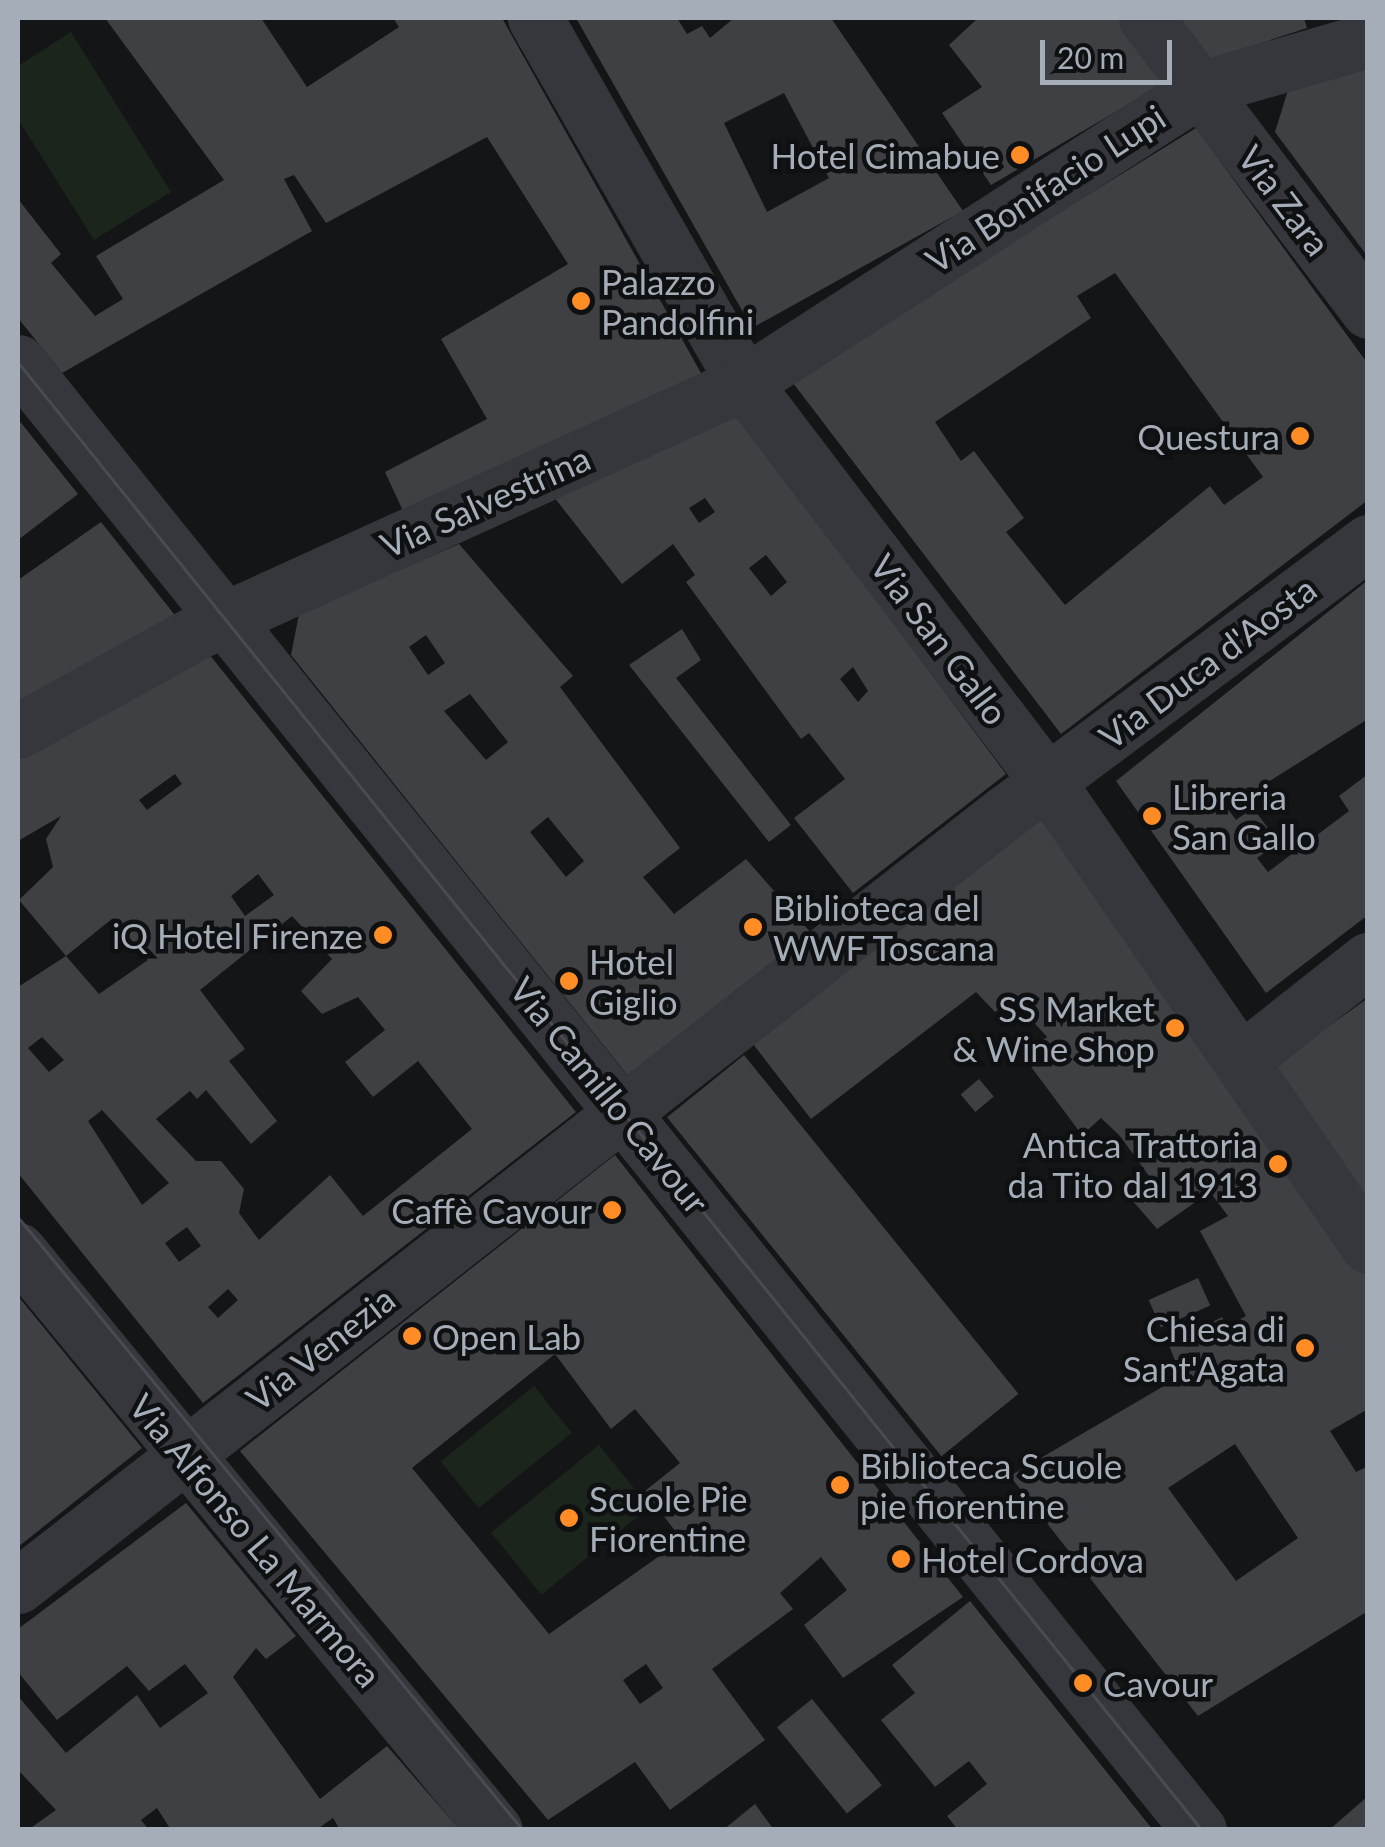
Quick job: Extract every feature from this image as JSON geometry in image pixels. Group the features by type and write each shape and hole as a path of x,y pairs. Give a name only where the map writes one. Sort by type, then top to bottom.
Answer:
{"street":[{"name":"Via San Gallo","path":"536,18 744,383 1047,781 1245,1056 1368,1246"},
{"name":"Via Zara","path":"1146,18 1368,311"},
{"name":"Via Bonifacio Lupi","path":"744,383 1202,88 1368,40"},
{"name":"Via Camillo Cavour","path":"18,362 1199,1830"},
{"name":"Via Salvestrina","path":"18,730 226,618 744,383"},
{"name":"Via Duca d'Aosta","path":"624,1112 1047,781 1368,542"},
{"path":"1245,1056 1368,960"},
{"name":"Via Venezia","path":"18,1586 624,1112"},
{"name":"Via Alfonso La Marmora","path":"18,1250 495,1830"}],"shaded area":[{"path":"71,32 171,192 94,240 18,119 18,66"},
{"path":"534,1386 572,1433 479,1508 441,1462"},
{"path":"599,1445 649,1507 541,1595 491,1532"}],"building":[{"path":"105,18 261,18 307,87 399,27 393,18 502,18 706,382 404,513 385,472 487,419 441,339 568,264 487,137 326,223 294,175 284,179 312,231 62,373 18,318 18,199 61,254 51,263 95,316 123,299 96,256 224,180"},
{"path":"576,18 677,18 687,34 702,26 710,38 734,18 831,18 963,211 752,328","holes":["784,93 829,178 767,212 724,123"]},
{"path":"978,18 1120,18 1170,80 991,185 942,113 982,87 949,45"},
{"path":"1170,18 1304,18 1307,28 1203,62"},
{"path":"1368,63 1368,257 1275,132 1289,87"},
{"name":"Questura","path":"1196,128 1368,364 1368,500 1061,734 790,379","holes":["1115,273 1263,477 1224,505 1210,486 1065,605 1006,532 1024,518 974,451 961,461 935,422 1091,318 1077,296"]},
{"path":"738,415 1006,774 853,893 794,818 845,779 809,733 801,739 686,582 695,575 673,544 622,584 554,497","holes":["705,498 715,512 699,523 689,508","766,555 787,582 771,596 749,568","853,667 868,691 858,702 840,679"]},
{"path":"18,419 78,494 18,540"},
{"path":"101,522 178,619 18,706 18,580"},
{"path":"459,544 573,676 560,687 680,848 643,877 674,914 746,859 812,934 629,1077 291,655 299,614","holes":["426,635 445,663 428,675 409,647","470,694 508,742 486,760 444,711","548,817 584,861 566,877 530,832"]},
{"path":"1368,580 1368,719 1227,808 1236,820 1253,808 1279,843 1257,858 1268,872 1349,811 1339,796 1368,774 1368,915 1266,993 1116,781"},
{"path":"682,629 701,660 676,678 791,825 769,842 629,665"},
{"path":"209,654 576,1112 203,1403 18,1173 18,987 66,956 19,900 53,867 46,839 61,816 18,841 18,758","holes":["175,774 182,784 147,810 139,800","258,874 274,895 245,916 231,896","292,916 332,959 301,991 322,1014 358,997 385,1030 345,1062 373,1097 418,1061 472,1129 363,1216 330,1175 259,1240 239,1213 244,1189 221,1161 196,1161 156,1119 190,1091 197,1099 206,1090 251,1144 277,1121 229,1061 245,1049 200,990","113,918 148,960 99,994 66,956","42,1037 64,1060 49,1072 28,1048","102,1110 169,1183 142,1205 88,1121","187,1227 201,1246 179,1262 165,1243","228,1289 238,1300 218,1318 208,1307"]},
{"path":"1040,816 1305,1174 1368,1279 1368,1409 1330,1431 1356,1472 1368,1466 1368,1611 1198,1716 1010,1476 1181,1376 1169,1345 1222,1317 1227,1326 1246,1316 1200,1231 1228,1216 1210,1192 1157,1229 1132,1200 1155,1184 1120,1136 1101,1118 1082,1135 1023,1056 1047,1037 1028,1016 1022,1022 1007,1004 995,1012 976,992 811,1119 753,1044","holes":["1235,1444 1298,1538 1236,1581 1168,1488"]},
{"path":"1368,998 1368,1213 1274,1066"},
{"path":"744,1055 1018,1394 941,1456 667,1117"},
{"path":"979,1079 994,1097 975,1112 961,1094"},
{"path":"615,1155 963,1597 843,1678 804,1625 847,1590 821,1557 780,1593 793,1609 712,1669 765,1740 670,1810 635,1762 548,1820 240,1451","holes":["555,1354 611,1429 635,1409 680,1463 645,1491 682,1540 549,1634 412,1468","646,1664 663,1688 640,1704 623,1680"]},
{"path":"1198,1278 1210,1305 1161,1327 1149,1300"},
{"path":"18,1296 142,1448 18,1547"},
{"path":"186,1503 296,1636 266,1659 256,1648 233,1677 320,1799 387,1746 460,1830 340,1830 333,1818 316,1830 171,1830 157,1808 141,1820 149,1830 28,1830 56,1810 18,1770 18,1696 66,1753 137,1695 160,1728 208,1693 185,1664 149,1691 127,1666 57,1720 18,1672 18,1629"},
{"path":"970,1601 1153,1830 958,1830 947,1816 987,1784 969,1761 935,1787 881,1720 915,1693 892,1665"},
{"path":"812,1699 882,1785 847,1814 777,1727"},
{"path":"1368,1796 1368,1830 1329,1830"},
{"path":"755,1804 774,1830 723,1830"}],"tram line":[{"path":"18,362 1202,1830"},
{"path":"18,1217 523,1830"}],"place":[{"name":"Hotel Cimabue","path":"1020,155"},
{"name":"Palazzo Pandolfini","path":"581,301"},
{"name":"Questura","path":"1300,436"},
{"name":"Libreria San Gallo","path":"1152,816"},
{"name":"Biblioteca del WWF Toscana","path":"753,927"},
{"name":"iQ Hotel Firenze","path":"383,935"},
{"name":"Hotel Giglio","path":"569,981"},
{"name":"SS Market & Wine Shop","path":"1175,1028"},
{"name":"Antica Trattoria da Tito dal 1913","path":"1278,1164"},
{"name":"Caffè Cavour","path":"612,1210"},
{"name":"Open Lab","path":"412,1336"},
{"name":"Chiesa di Sant'Agata","path":"1305,1348"},
{"name":"Biblioteca Scuole pie fiorentine","path":"840,1485"},
{"name":"Scuole Pie Fiorentine","path":"569,1518"},
{"name":"Hotel Cordova","path":"901,1559"},
{"name":"Cavour","path":"1083,1683"}]}
